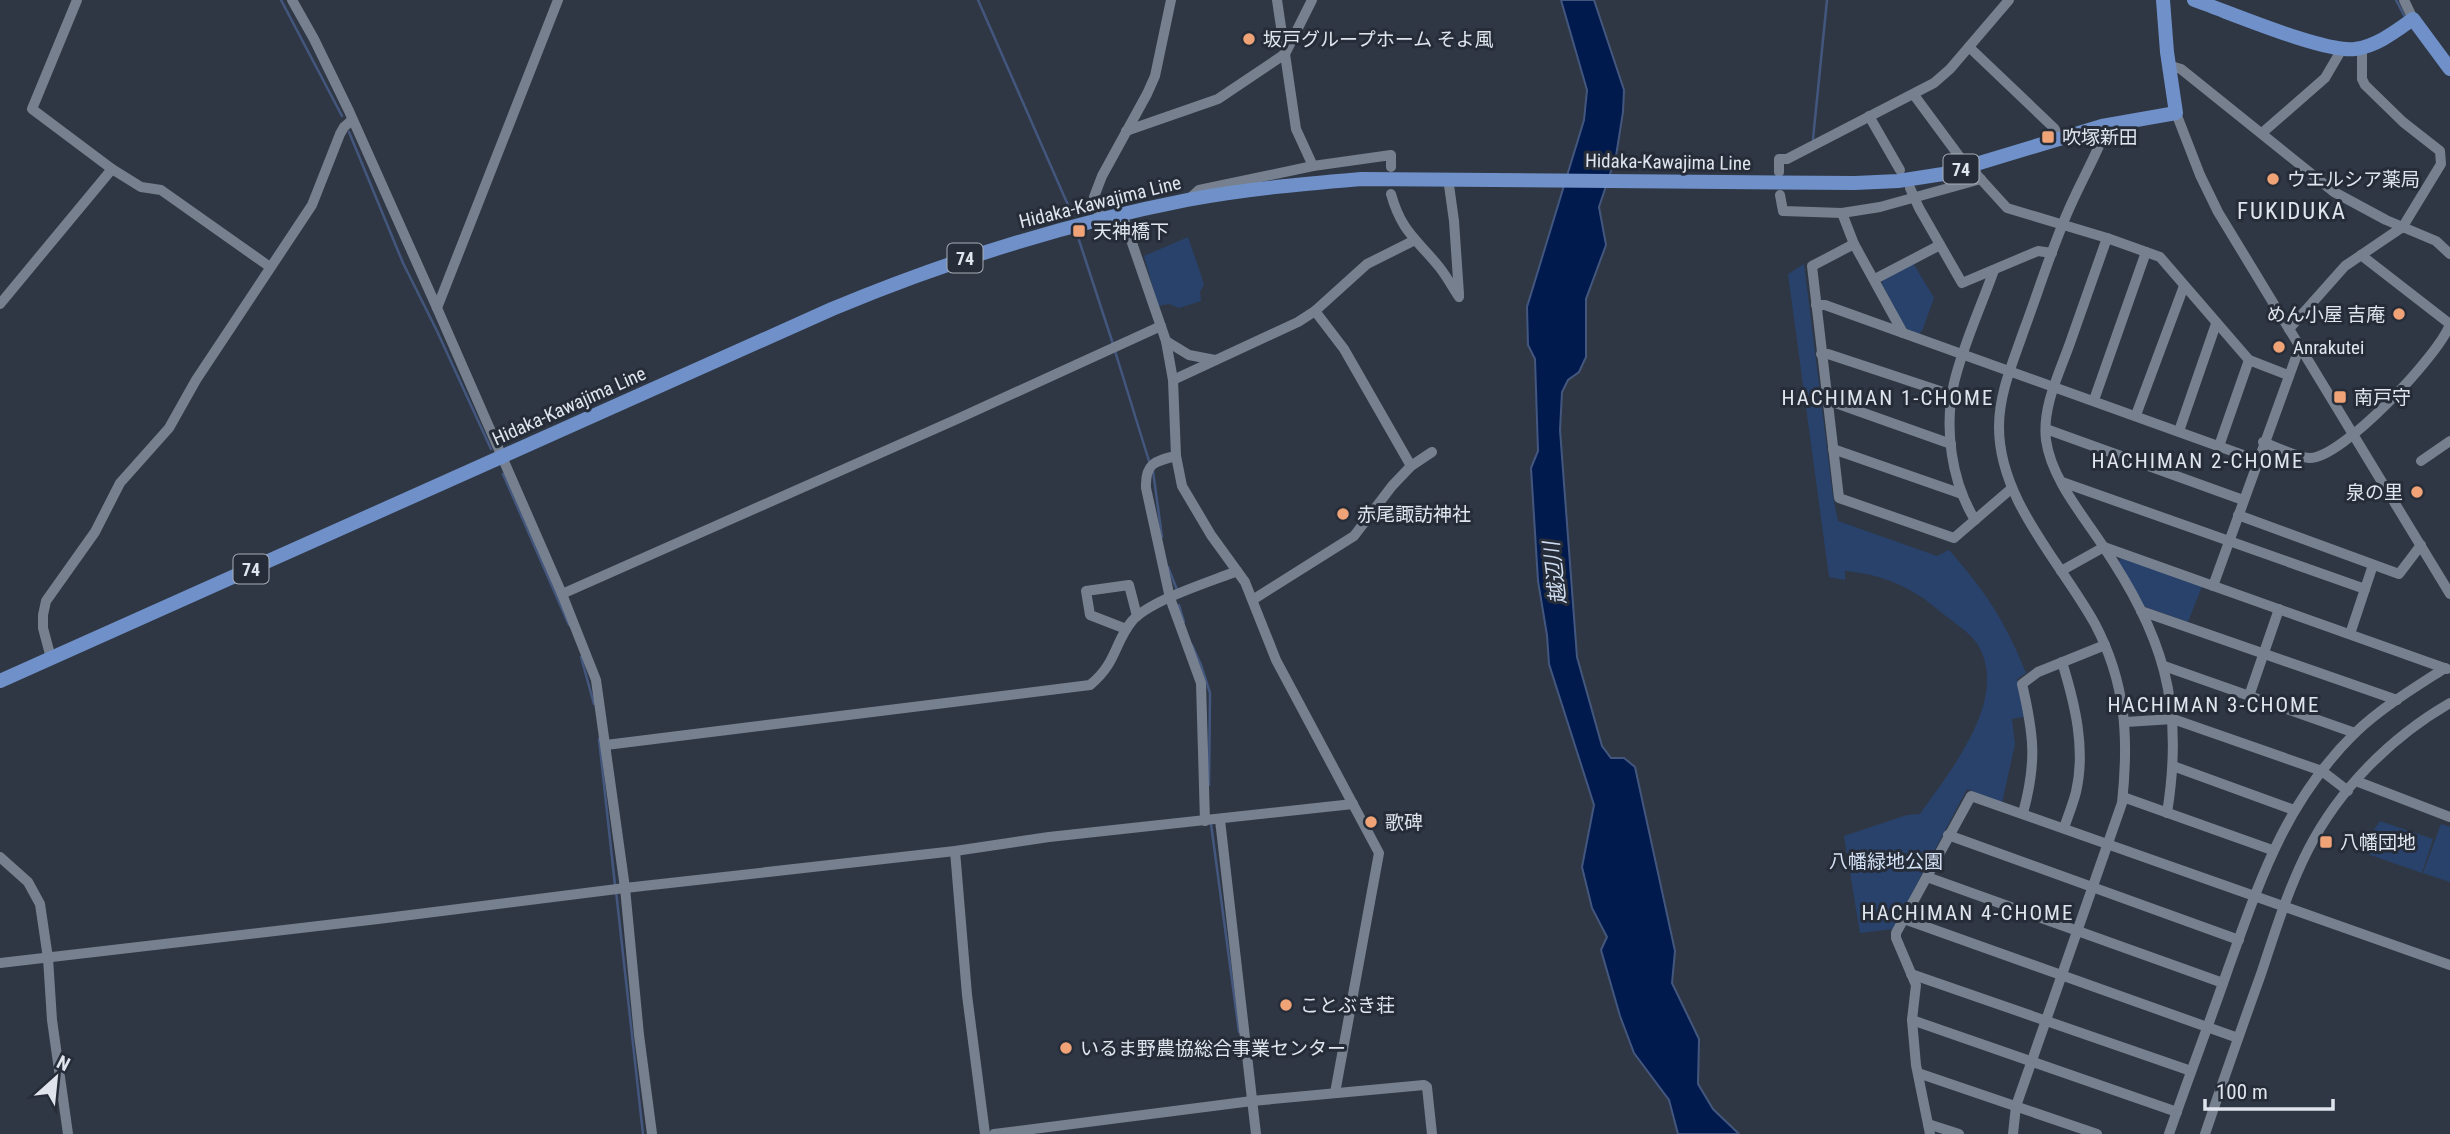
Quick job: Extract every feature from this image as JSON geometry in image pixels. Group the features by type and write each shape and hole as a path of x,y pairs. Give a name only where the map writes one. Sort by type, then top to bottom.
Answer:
{"main road":[{"path":"2163,0 2175,113"},
{"path":"2194,0 2342,49 2362,47 2389,35 2413,19 2450,69"},
{"name":"Hidaka-Kawajima Line","path":"0,681 896,283 1011,243 1101,219 1188,200 1283,186 1361,179 1898,181 1972,168 2102,126 2175,113"}],"street":[{"path":"77,0 33,109 112,169 141,187 161,190 270,267"},
{"path":"292,0 314,39 437,308 562,594 596,680 606,746 619,889 652,1134"},
{"path":"437,308 558,0"},
{"path":"1101,219 1094,197 1102,176 1155,76 1171,0"},
{"path":"1277,0 1296,129 1312,166"},
{"path":"1126,131 1218,99 1285,54 1312,0"},
{"path":"1779,172 1779,159 1787,159 1934,83 2009,0"},
{"path":"2404,0 2413,19"},
{"path":"1969,47 2054,128 2060,139"},
{"path":"2289,329 2345,266 2401,228 2441,164 2440,151 2403,122 2365,85 2362,79 2362,47"},
{"path":"2262,133 2325,78 2342,49"},
{"path":"2168,65 2181,69 2348,202 2401,228 2436,241 2450,254"},
{"path":"1914,95 2007,208 2062,223 2160,257 2249,360 2288,375"},
{"path":"2175,113 2200,176 2218,212 2450,594"},
{"path":"1869,116 1900,170"},
{"path":"51,658 43,628 46,601 95,531 120,483 169,428 196,380 312,205 340,134 352,120"},
{"path":"2013,1134 2016,1106 2109,844 2123,797 2126,769 2126,722 2118,682 2105,645 2012,488 2003,463 1999,428 2002,395 2010,370 2062,223 2102,139 2102,126"},
{"path":"1188,200 1199,190 1312,166 1391,155 1391,167"},
{"path":"1780,195 1783,211 1842,213 1880,207 1972,168"},
{"path":"0,304 112,169"},
{"path":"1391,194 1396,212 1413,241 1441,269 1459,297 1454,178"},
{"path":"1913,193 1962,283 2038,251 2052,253"},
{"path":"1842,213 1854,244 1903,333"},
{"path":"1122,214 1166,341 1173,380 1176,456 1182,486 1210,535 1237,571 1254,600 1253,607 1276,660 1379,853 1335,1093"},
{"path":"2107,238 2048,405 2046,442 2062,482 2141,611 2164,666 2173,719 2173,766 2167,813"},
{"path":"1173,380 1298,322 1315,311 1367,264 1413,241"},
{"path":"1854,244 1811,266 1839,498 1954,538 2012,488"},
{"path":"1875,279 1940,245"},
{"path":"2094,400 2146,252"},
{"path":"2263,442 2309,458 2327,454 2372,419 2418,369 2449,327 2361,255"},
{"path":"1975,520 1962,494 1955,471 1951,444 1952,395 1994,270"},
{"path":"2136,415 2184,286"},
{"path":"1816,305 1825,305 2010,370 2257,460"},
{"path":"1315,311 1344,349 1411,466"},
{"path":"2179,431 2216,324"},
{"path":"562,594 1161,326"},
{"path":"1166,341 1189,355 1216,360"},
{"path":"2213,586 2300,346"},
{"path":"1821,354 1952,395"},
{"path":"2219,446 2249,360"},
{"path":"1827,400 1951,444"},
{"path":"2046,429 2243,500"},
{"path":"2421,461 2450,441"},
{"path":"1833,449 1962,494"},
{"path":"1254,600 1354,536 1392,486 1411,466 1432,452"},
{"path":"1176,456 1159,460 1149,467 1146,474 1153,525 1170,598 1200,683 1205,821"},
{"path":"2062,482 2365,589"},
{"path":"2238,515 2399,574 2421,545"},
{"path":"2061,571 2104,547 2448,669"},
{"path":"2350,634 2373,565"},
{"path":"606,746 1090,685 1105,673 1126,629 1137,616 1170,598 1237,571"},
{"path":"1126,629 1090,615 1086,591 1129,585 1137,616"},
{"path":"2249,696 2279,609"},
{"path":"2141,611 2397,700"},
{"path":"2023,813 2034,760 2031,722 2022,684 2039,672 2105,645"},
{"path":"2062,662 2073,699 2079,763 2076,792 2064,828"},
{"path":"2164,666 2355,733"},
{"path":"2169,1134 2254,895 2272,850 2294,810 2322,771 2355,733 2397,700 2448,669"},
{"path":"2205,1134 2285,906 2313,841 2356,781 2392,744 2450,703"},
{"path":"2126,722 2173,719 2322,771 2348,791"},
{"path":"2173,766 2294,810"},
{"path":"2356,781 2450,817"},
{"path":"1959,1134 1929,1129 1918,1073 1912,1020 1916,985 1896,938 1948,835 1971,796 2450,965"},
{"path":"2123,797 2272,850"},
{"path":"0,963 955,851 1049,836 1353,804"},
{"path":"1220,820 1256,1134"},
{"path":"1948,835 2239,940"},
{"path":"955,851 967,995 985,1134"},
{"path":"0,857 23,876 34,890 42,913 52,1020 68,1134"},
{"path":"1927,877 2223,983"},
{"path":"1904,919 2238,1038"},
{"path":"1912,974 2191,1071"},
{"path":"1912,1020 2177,1112"},
{"path":"1918,1073 2097,1134"},
{"path":"994,1134 1252,1101 1424,1085 1427,1087 1433,1134"}],"green space":[{"path":"1188,237 1204,284 1200,292 1201,301 1179,308 1169,304 1158,306 1144,256"},
{"path":"1913,263 1934,298 1922,331 1918,334 1905,328 1882,284 1883,278"},
{"name":"八幡緑地公園","path":"1804,264 1838,521 1937,556 1949,550 1994,608 2026,673 2017,679 2028,716 2012,719 2015,744 2002,803 1967,789 1893,929 1860,933 1844,836 1907,815 1920,814 1972,734 1982,711 1987,688 1986,666 1978,645 1971,636 1920,596 1872,575 1845,571 1845,580 1829,577 1788,274"},
{"path":"2122,557 2202,586 2188,622 2143,606 2118,563"},
{"path":"2380,821 2433,839 2422,873 2359,851"},
{"path":"2441,824 2450,827 2450,882 2423,873"}],"water":[{"name":"越辺川","path":"1561,0 1594,0 1624,90 1616,156 1599,207 1606,245 1586,299 1586,357 1579,372 1568,380 1562,392 1560,430 1577,657 1602,746 1611,758 1624,758 1635,767 1675,951 1672,983 1699,1039 1698,1084 1713,1109 1739,1134 1678,1134 1669,1100 1634,1053 1601,950 1607,937 1592,908 1582,867 1594,805 1549,664 1538,581 1531,468 1538,451 1535,359 1528,345 1527,307 1584,120 1587,90"}],"waterway":[{"path":"281,0 342,116"},
{"path":"978,0 1068,205"},
{"path":"1813,139 1827,0"},
{"path":"2396,0 2406,19"},
{"path":"349,132 403,263 491,449"},
{"path":"1077,234 1113,344"},
{"path":"1115,351 1149,461"},
{"path":"1153,471 1162,537"},
{"path":"503,474 569,625"},
{"path":"1168,567 1177,590"},
{"path":"1179,605 1184,622"},
{"path":"1192,645 1210,693 1209,785"},
{"path":"581,657 594,704"},
{"path":"599,739 615,885"},
{"path":"1211,824 1239,1032"},
{"path":"616,891 643,1134"}],"place":[{"name":"坂戸グループホーム そよ風","path":"1249,39"},
{"name":"吹塚新田","path":"2048,137"},
{"name":"ウエルシア薬局","path":"2273,179"},
{"name":"天神橋下","path":"1079,231"},
{"name":"めん小屋 吉庵","path":"2399,314"},
{"name":"Anrakutei","path":"2279,347"},
{"name":"南戸守","path":"2340,397"},
{"name":"泉の里","path":"2417,492"},
{"name":"赤尾諏訪神社","path":"1343,514"},
{"name":"歌碑","path":"1371,822"},
{"name":"八幡団地","path":"2326,842"},
{"name":"ことぶき荘","path":"1286,1005"},
{"name":"いるま野農協総合事業センター","path":"1066,1048"}],"district":[{"name":"FUKIDUKA","path":"2292,211"},
{"name":"HACHIMAN 1-CHOME","path":"1888,398"},
{"name":"HACHIMAN 2-CHOME","path":"2198,461"},
{"name":"HACHIMAN 3-CHOME","path":"2214,705"},
{"name":"HACHIMAN 4-CHOME","path":"1968,913"}]}
